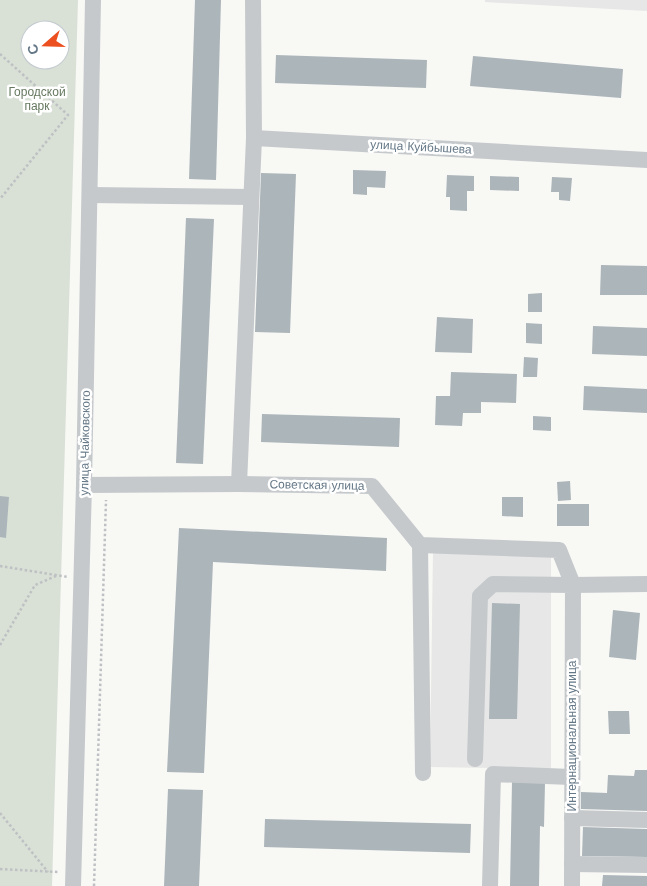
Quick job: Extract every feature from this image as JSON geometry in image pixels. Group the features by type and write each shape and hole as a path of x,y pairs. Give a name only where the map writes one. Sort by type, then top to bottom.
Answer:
{"street":[{"name":"улица Чайковского","path":"73,880 84,485 93,0"},
{"path":"239,484 254,138 253,0"},
{"name":"улица Куйбышева","path":"254,138 647,160"},
{"path":"90,195 250,197"},
{"name":"Советская улица","path":"84,485 239,484 372,486 420,545"},
{"path":"424,773 420,545 559,550 573,585"},
{"path":"475,759 480,596 493,584 647,584"},
{"name":"Интернациональная улица","path":"572,886 573,585"},
{"path":"490,886 493,774 571,778"},
{"path":"572,818 647,820"},
{"path":"572,864 647,865"}],"path":[{"path":"0,54 68,115 0,199"},
{"path":"94,886 106,484"},
{"path":"0,566 57,576 103,580"},
{"path":"0,644 35,585 57,576"},
{"path":"0,813 48,872"},
{"path":"0,869 48,872 73,880 95,873"}],"shaded area":[{"path":"485,0 647,0 647,11 485,2"},
{"path":"433,551 551,557 551,769 430,767"}],"green space":[{"name":"Городской парк","path":"0,0 78,0 52,886 0,886"}],"building":[{"path":"195,0 221,0 216,180 189,179"},
{"path":"276,55 427,60 426,88 275,83"},
{"path":"473,56 623,69 621,98 470,86"},
{"path":"353,170 386,171 385,188 367,187 367,195 353,194"},
{"path":"261,173 296,174 290,333 255,332"},
{"path":"447,175 474,176 474,191 467,191 467,211 450,210 450,197 446,197"},
{"path":"490,176 519,177 519,191 490,190"},
{"path":"552,177 572,178 570,201 559,200 559,192 551,192"},
{"path":"186,218 214,219 203,464 176,463"},
{"path":"601,265 647,266 647,295 600,295"},
{"path":"542,293 542,312 528,312 528,294"},
{"path":"437,317 473,319 472,353 435,352"},
{"path":"526,323 542,324 542,344 526,343"},
{"path":"593,326 647,328 647,356 592,354"},
{"path":"524,357 538,358 537,377 523,377"},
{"path":"451,372 517,374 516,403 481,402 481,413 463,413 462,426 435,425 436,396 450,396"},
{"path":"584,386 647,389 647,413 583,410"},
{"path":"262,414 400,418 399,447 261,442"},
{"path":"533,416 551,417 551,431 533,430"},
{"path":"570,481 571,500 558,501 557,482"},
{"path":"0,496 9,497 6,538 0,537"},
{"path":"502,497 523,497 523,517 502,516"},
{"path":"557,504 589,504 589,526 557,526"},
{"path":"179,528 387,538 386,571 213,562 204,773 167,772"},
{"path":"492,603 520,604 517,719 489,719"},
{"path":"613,610 640,613 636,660 609,657"},
{"path":"608,711 629,711 630,734 609,734"},
{"path":"635,770 647,770 647,811 581,809 581,792 607,793 608,775 634,776"},
{"path":"512,782 545,783 544,827 540,826 539,886 510,886"},
{"path":"168,789 203,790 199,886 164,886"},
{"path":"265,819 471,824 470,853 264,847"},
{"path":"583,827 647,829 647,857 582,856"},
{"path":"603,875 647,876 647,886 602,886"}]}
